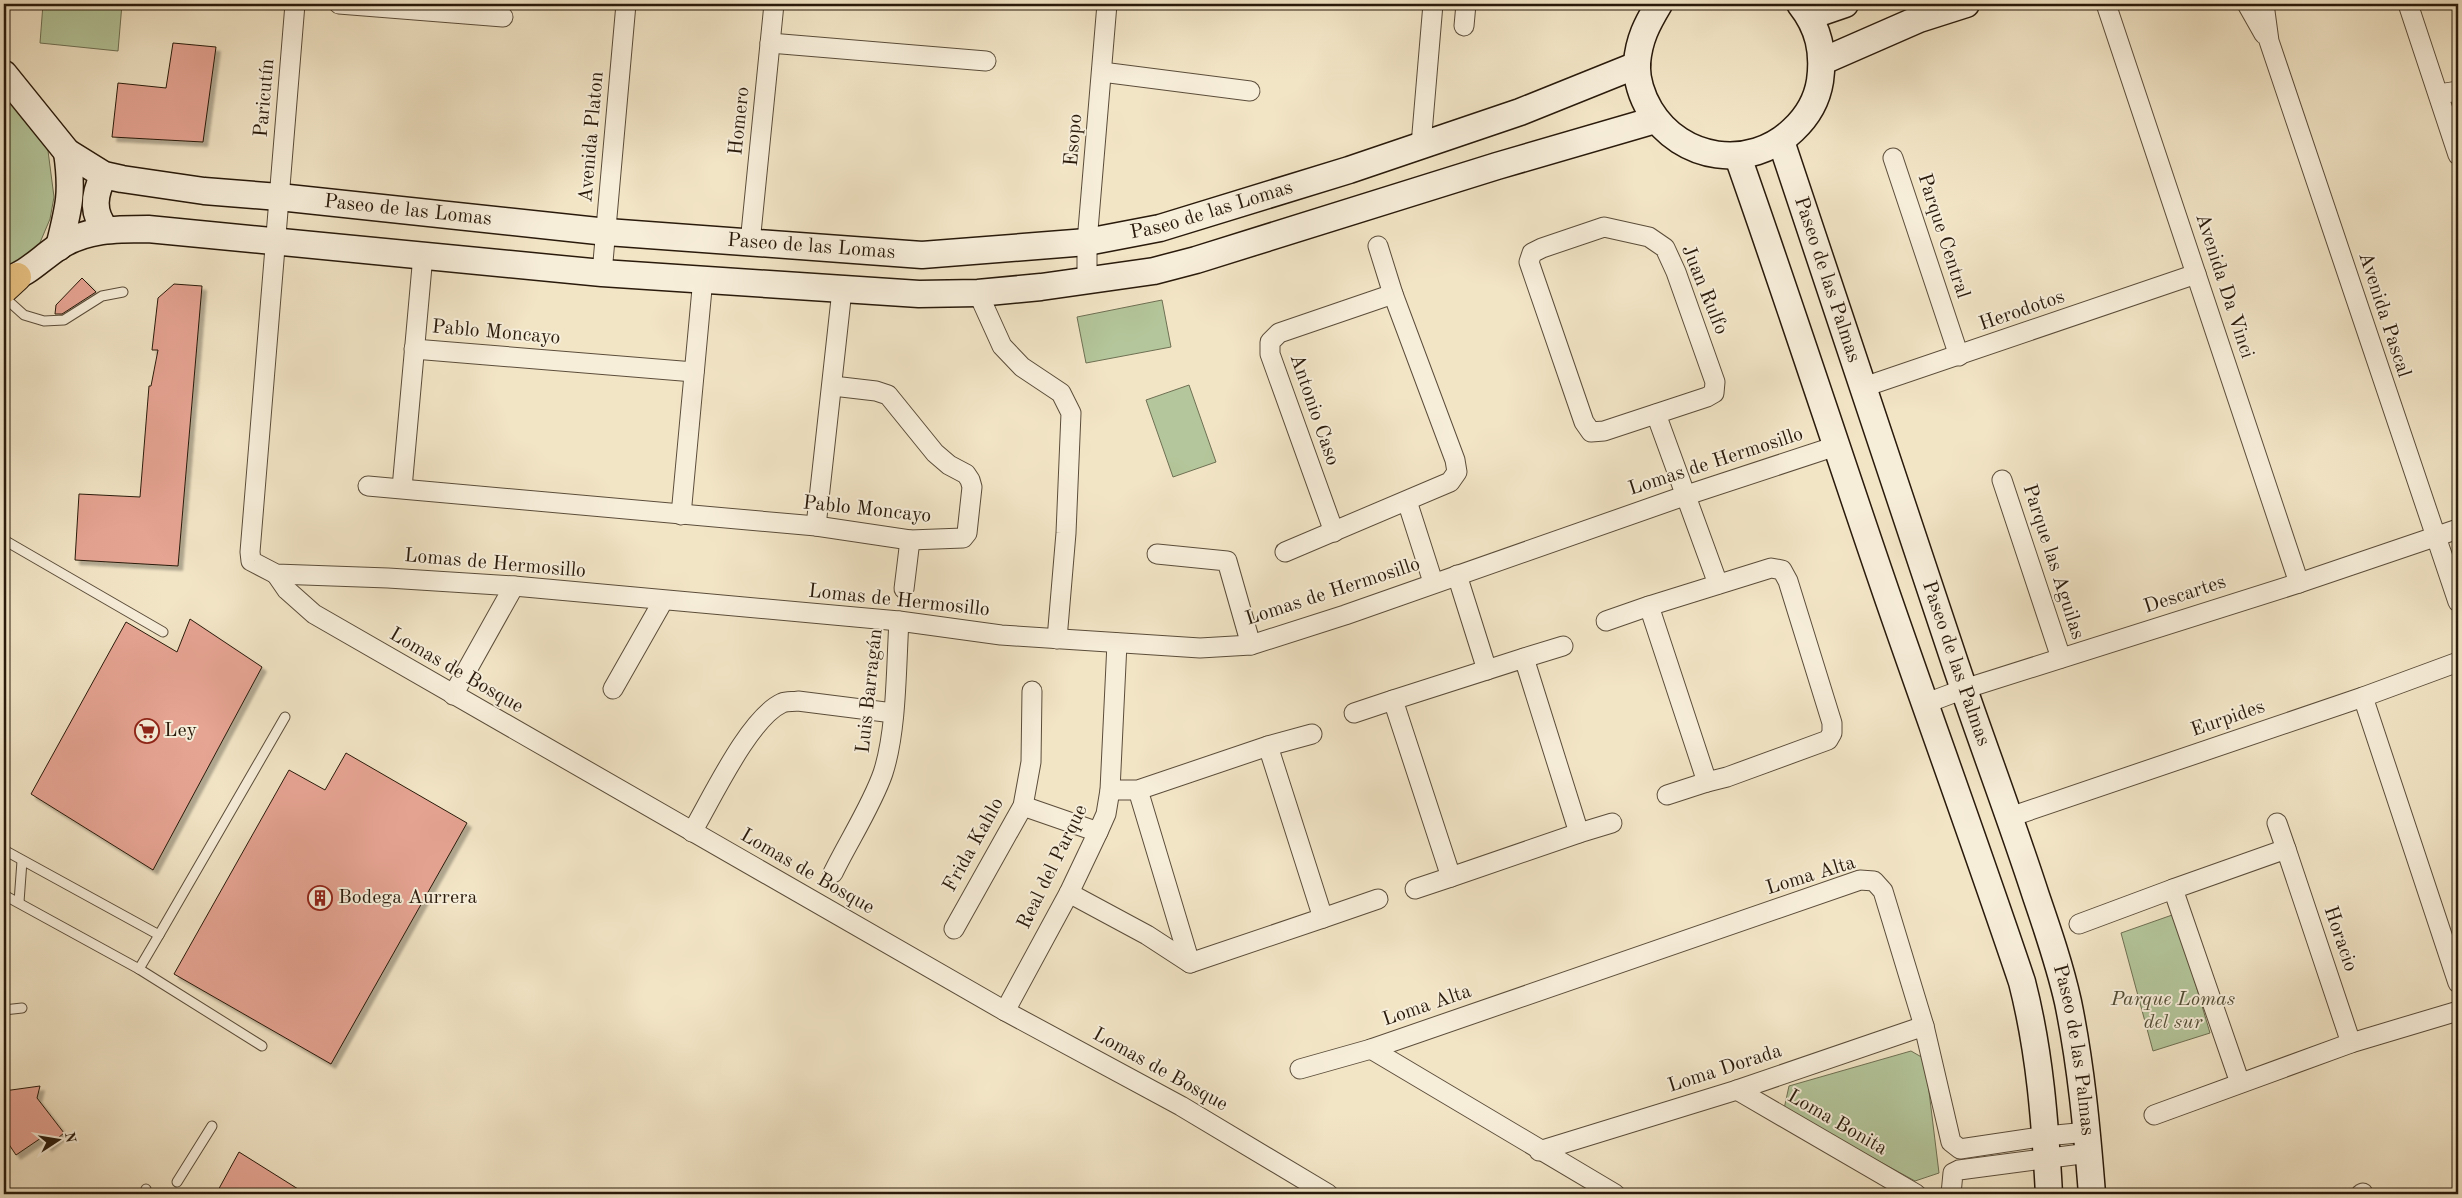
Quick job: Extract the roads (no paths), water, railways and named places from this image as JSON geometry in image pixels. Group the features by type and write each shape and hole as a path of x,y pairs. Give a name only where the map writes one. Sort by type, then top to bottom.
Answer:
{"street":[{"name":"Paricutín","path":"275,239 295,4"},
{"path":"339,4 503,16"},
{"name":"Avenida Platon","path":"602,273 626,4"},
{"name":"Homero","path":"750,243 774,4"},
{"name":"Esopo","path":"1087,280 1087,242 1107,4"},
{"path":"1421,145 1432,4"},
{"path":"1464,26 1466,4"},
{"path":"1659,4 1643,31 1637,65 1639,84 1645,103 1656,120 1678,141 1707,154 1738,156 1761,152 1781,141 1804,120 1818,92 1823,61 1819,38 1805,10 1845,4"},
{"path":"1823,61 1920,19 1966,4"},
{"name":"Avenida Da Vinci","path":"2106,4 2298,583"},
{"name":"Avenida Pascal","path":"2254,4 2269,41 2458,602"},
{"path":"2408,4 2458,155"},
{"path":"770,43 986,61"},
{"name":"Paseo de las Lomas","path":"4,74 67,152 104,174 204,191 279,196 607,232 922,255 1087,242 1160,228 1385,158 1520,112 1637,65"},
{"path":"1102,72 1250,90"},
{"path":"2438,94 2458,91"},
{"name":"Paseo de las Lomas","path":"7,286 58,247 78,237 106,230 148,228 275,239 602,273 702,278 842,290 918,294 978,293 1154,271 1196,260 1656,120"},
{"name":"Paseo de las Palmas","path":"1781,141 1861,388 2051,940 2067,1001 2088,1143 2092,1194"},
{"path":"58,247 69,212 71,192 67,152"},
{"name":"Paseo de las Palmas","path":"1738,156 1790,303 1836,446 1924,704 2022,982 2033,1024 2039,1062 2049,1194"},
{"path":"1385,158 1400,198"},
{"name":"Parque Central","path":"1893,158 1959,356"},
{"path":"104,174 96,192 95,202 100,222 106,230"},
{"name":"Juan Rulfo","path":"1604,227 1648,238 1665,248 1676,272 1715,382 1714,393 1707,398 1656,414 1604,431 1590,432 1584,422 1530,262 1532,254 1542,248 1604,227"},
{"name":"Lomas de Hermosillo","path":"275,239 250,552 251,560 276,574 388,578 514,586 899,621 1001,635 1117,644 1200,648 1251,645 1345,615 1433,582 1836,446"},
{"path":"1285,552 1407,502 1450,482 1457,472 1455,460 1393,294 1378,246"},
{"name":"Pablo Moncayo","path":"402,488 423,255"},
{"name":"Herodotos","path":"1861,388 2196,274"},
{"path":"681,515 702,278"},
{"path":"816,526 833,386 842,290"},
{"path":"978,293 1002,346 1022,367 1061,393 1071,413 1066,533 1057,639"},
{"name":"Antonio Caso","path":"1334,532 1270,354 1270,342 1279,333 1393,294"},
{"name":"Pablo Moncayo","path":"414,349 694,372"},
{"name":"Pablo Moncayo","path":"368,486 816,526 910,540 963,538 967,533 972,488 966,474 949,465 935,453 888,395 876,391 833,386"},
{"path":"1656,414 1684,496 1718,584"},
{"name":"Parque las Aguilas","path":"2002,480 2061,658"},
{"path":"1407,502 1433,582"},
{"name":"Descartes","path":"1924,704 1964,689 2298,583 2458,529"},
{"path":"904,589 910,540"},
{"path":"1156,554 1227,561 1251,645"},
{"path":"1606,621 1770,568 1782,570 1788,581 1832,723 1832,733 1828,740 1727,777 1667,795"},
{"name":"Lomas de Bosque","path":"276,574 287,590 314,614 453,696 1005,1011 1181,1106 1328,1194"},
{"path":"1457,575 1487,670"},
{"path":"453,696 514,586"},
{"path":"613,689 663,601"},
{"path":"1649,606 1707,782"},
{"name":"Luis Barragán","path":"832,873 882,774 888,753 893,713 899,621"},
{"name":"Real del Parque","path":"1005,1011 1069,893 1106,814 1110,790 1117,644"},
{"path":"1354,714 1563,646"},
{"path":"1524,658 1578,833"},
{"name":"Eurpides","path":"2010,817 2363,697 2458,662"},
{"name":"Frida Kahlo","path":"954,929 1023,806 1031,762 1032,691"},
{"path":"2363,697 2458,983"},
{"path":"1393,700 1451,877"},
{"path":"692,832 747,737 762,718 784,702 798,701 893,713"},
{"path":"1110,790 1138,790 1268,746 1312,734"},
{"path":"1268,746 1323,918"},
{"path":"1138,790 1190,963"},
{"path":"1023,806 1098,832"},
{"path":"1415,889 1612,823"},
{"name":"Horacio","path":"2278,823 2351,1043"},
{"path":"2079,924 2286,849"},
{"name":"Loma Alta","path":"1300,1069 1371,1049 1860,880 1874,881 1883,891 1924,1026 1951,1142 1954,1146 1960,1149 2046,1147 2088,1143"},
{"path":"2173,889 2240,1083"},
{"path":"1069,893 1147,935 1190,963"},
{"path":"1190,963 1378,899"},
{"path":"2154,1115 2351,1043 2458,1011"},
{"name":"Loma Dorada","path":"1539,1151 1737,1090 1924,1026"},
{"name":"Loma Alta","path":"1371,1049 1539,1151 1615,1194"},
{"name":"Loma Bonita","path":"1737,1090 1916,1194"},
{"name":"Loma Alta","path":"1951,1194 1953,1173 1959,1170 2046,1147"}],"lane":[{"path":"7,286 24,315 44,320 64,320 102,296 123,292"},
{"path":"4,540 163,632"},
{"path":"139,970 285,717"},
{"path":"4,850 159,935"},
{"path":"19,902 22,861"},
{"path":"4,895 139,970 258,1041 262,1046"},
{"path":"4,1010 22,1008"},
{"path":"177,1182 212,1126"}],"place":[{"name":"Ley","path":"147,731"},
{"name":"Bodega Aurrera","path":"320,898"}],"park label":[{"name":"Parque Lomas del sur","path":"2173,1012"}]}
